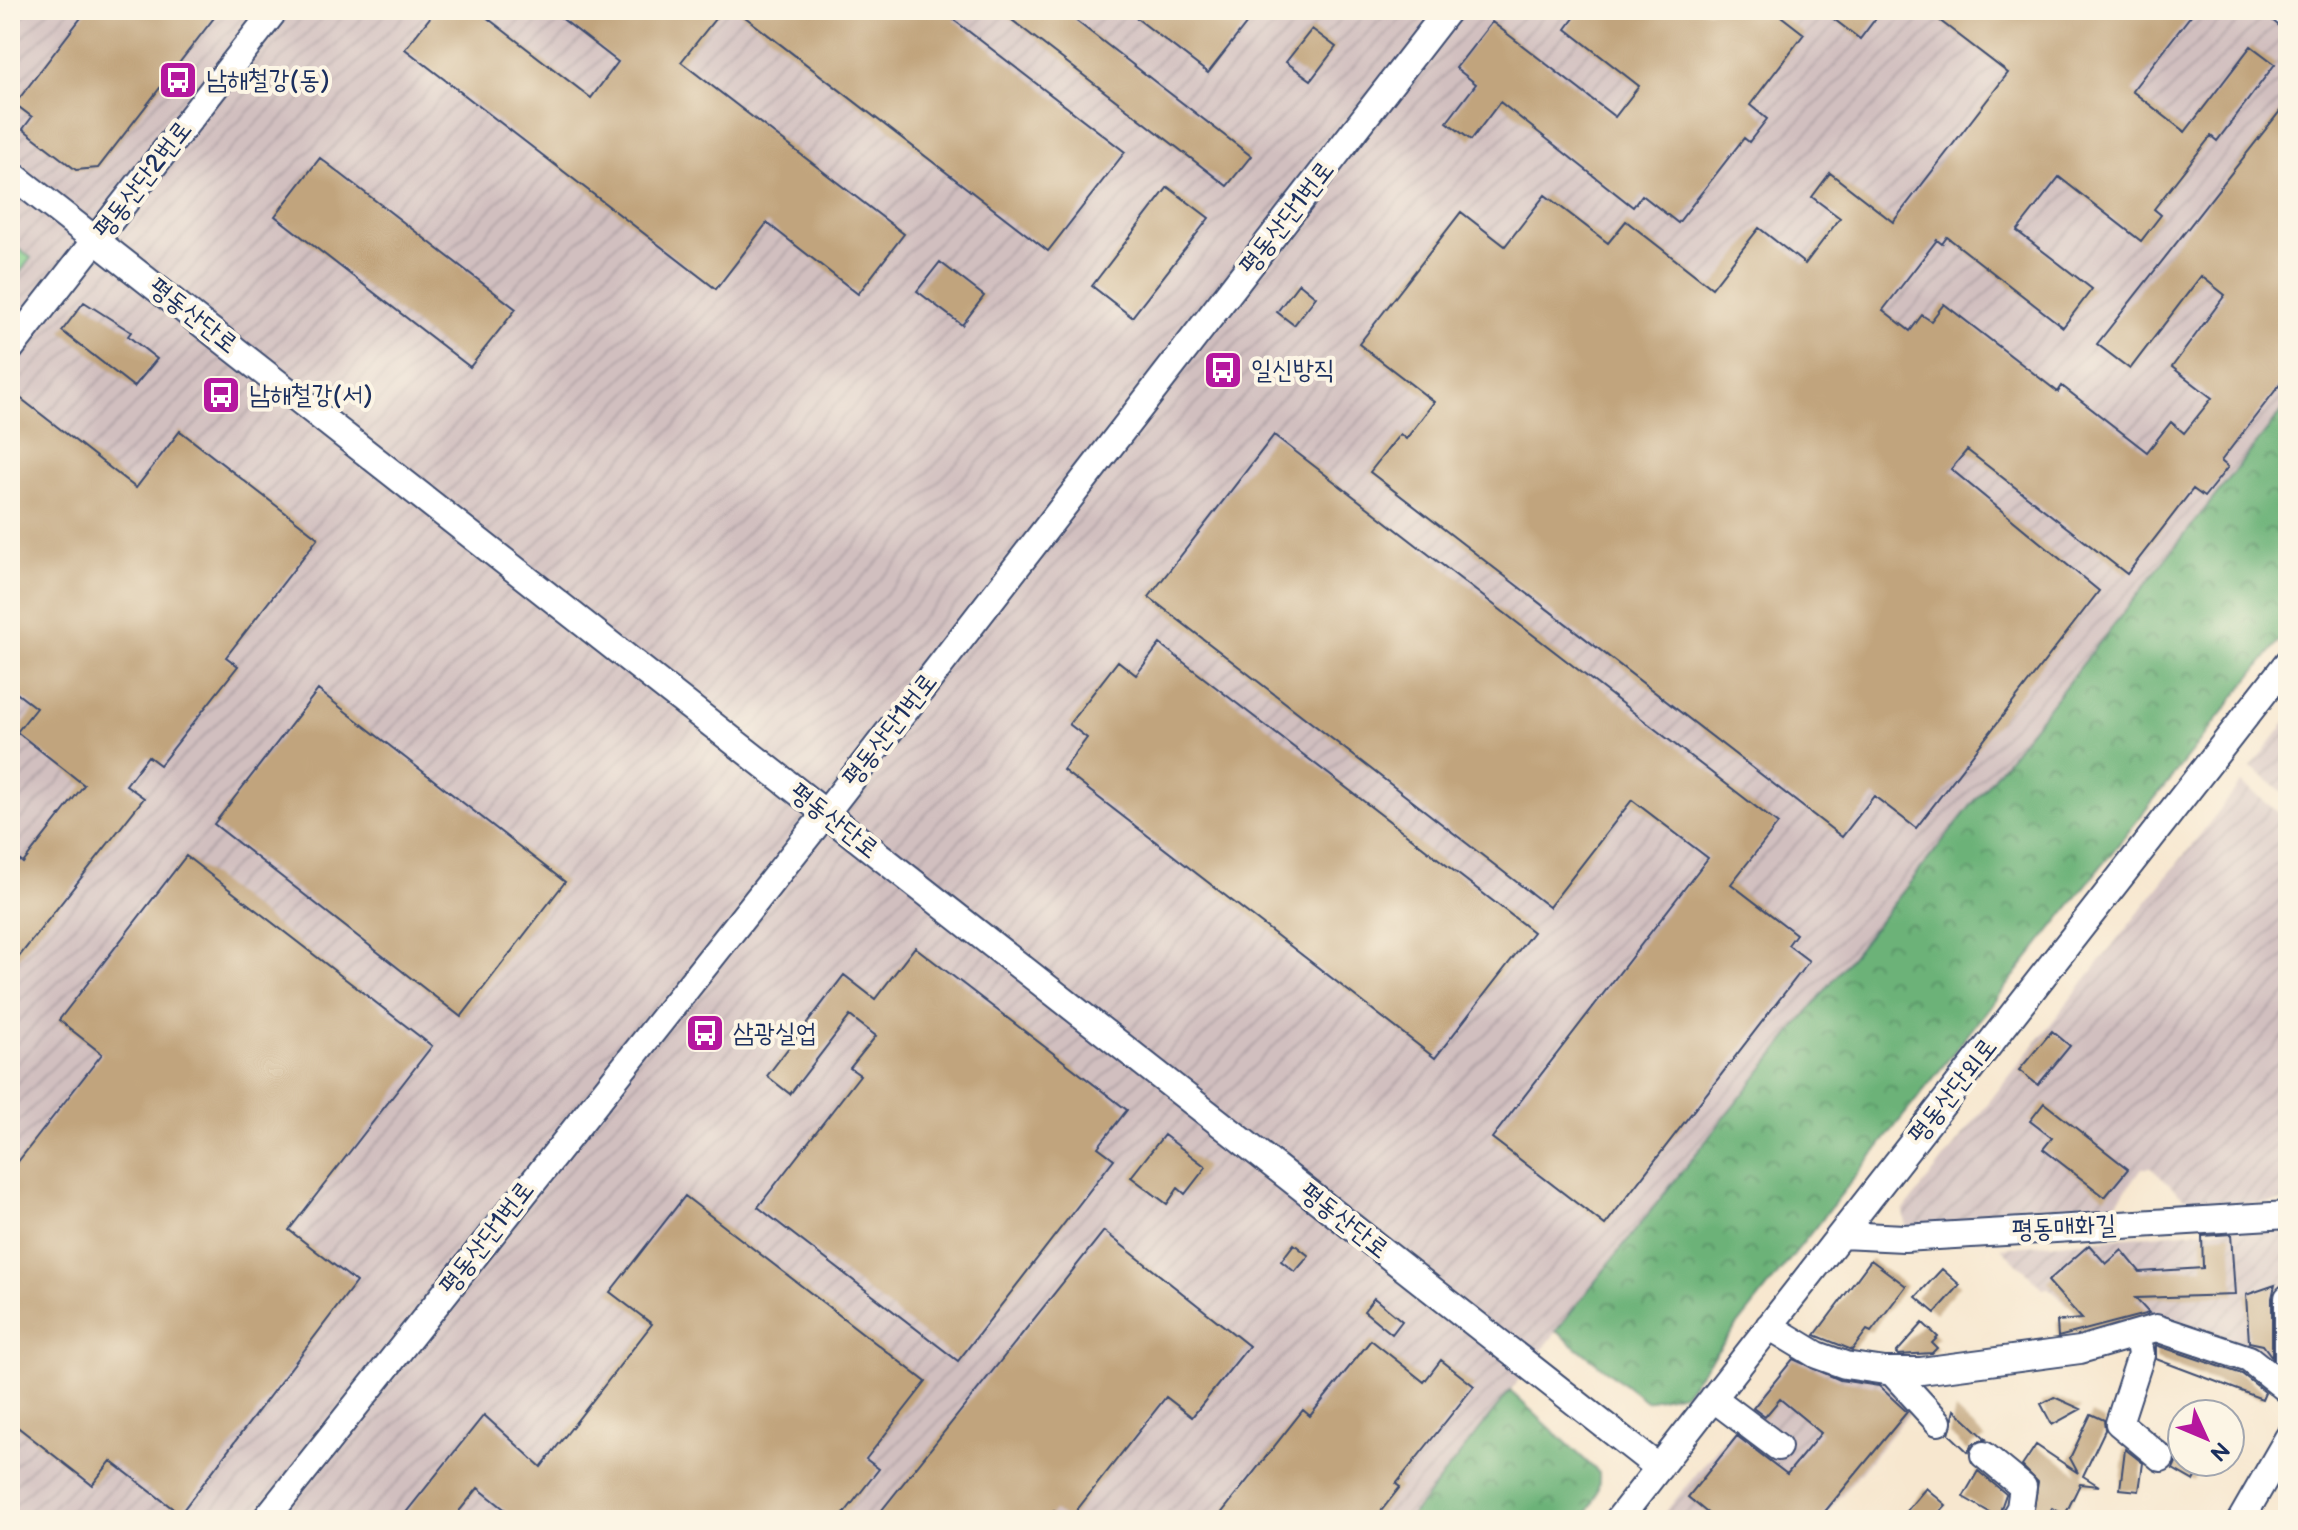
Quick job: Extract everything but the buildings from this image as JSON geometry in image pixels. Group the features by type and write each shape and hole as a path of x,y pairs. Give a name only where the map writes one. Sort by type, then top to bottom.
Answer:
{"street":[{"name":"평동산단2번로","path":"10,349 275,10"},
{"name":"평동산단1번로","path":"265,1520 825,814 1448,10"},
{"path":"2282,10 2288,15"},
{"name":"평동산단로","path":"10,173 1659,1468"},
{"name":"평동산단외로","path":"1618,1520 2288,662"},
{"name":"평동매화길","path":"1841,1235 1904,1238 2288,1215"},
{"path":"2288,1298 2288,1388"},
{"path":"1769,1326 1817,1355 1845,1365 1891,1371 1921,1371 2080,1350 2138,1336 2156,1328 2249,1359 2288,1388"},
{"path":"2138,1336 2141,1355 2119,1423 2161,1458"},
{"path":"1891,1371 1938,1422"},
{"path":"1713,1398 1778,1447"},
{"path":"2241,1520 2288,1438"},
{"path":"1984,1455 2023,1487 2020,1508 2013,1520"}],"shaded area":[{"path":"10,10 2288,10 2288,404 1408,1520 10,1520"},
{"path":"2288,719 2288,796 2251,768"},
{"path":"2241,783 2288,820 2288,1201 2195,1208 2151,1168 2142,1168 2109,1212 1906,1229 1903,1211"},
{"path":"2288,1223 2282,1366 2243,1350 2110,1334 2108,1302 2068,1305 2049,1288 2043,1288 2001,1248"},
{"path":"1797,1356 1880,1379 1913,1408 1821,1520 1659,1520 1791,1357"}],"green space":[{"path":"10,242 31,258 10,285"},
{"path":"2288,404 2288,630 1684,1393 1646,1401 1556,1331"},
{"path":"1510,1391 1599,1473 1595,1498 1582,1520 1408,1520"}],"place":[{"name":"남해철강(동)","path":"178,80"},
{"name":"일신방직","path":"1223,370"},
{"name":"남해철강(서)","path":"221,395"},
{"name":"삼광실업","path":"705,1033"}]}
